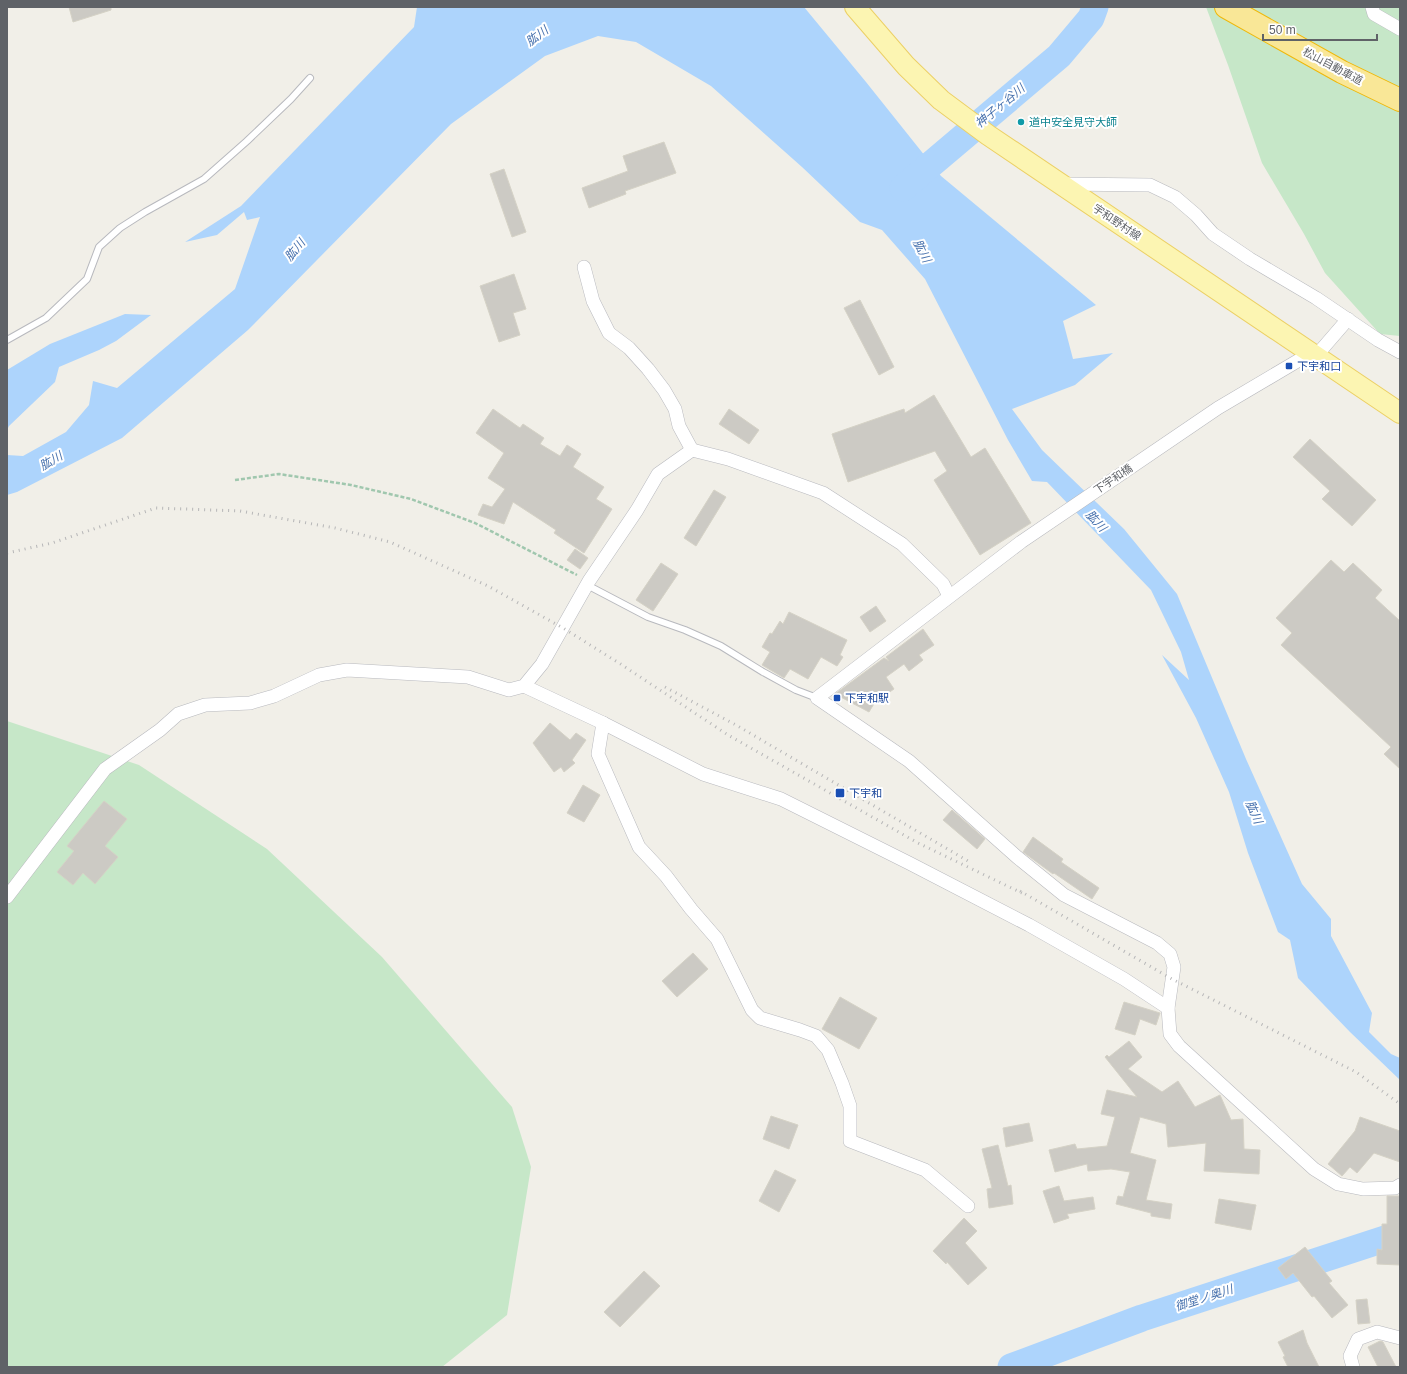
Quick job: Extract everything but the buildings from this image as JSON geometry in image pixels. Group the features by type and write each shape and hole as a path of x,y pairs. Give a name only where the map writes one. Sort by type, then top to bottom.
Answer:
{"highway":[{"name":"松山自動車道","path":"1226,7 1342,72 1400,100"}],"main road":[{"name":"宇和野村線","path":"855,7 906,66 941,100 988,135 1400,413"}],"street":[{"path":"1372,7 1374,14 1400,30"},
{"path":"1060,184 1150,184 1175,197 1196,215 1213,234 1250,259 1316,298 1378,340 1400,352"},
{"path":"584,267 594,301 609,333 629,348 648,368 664,390 675,409 679,426 692,450 728,460 823,493 902,544 943,584 949,596"},
{"name":"下宇和橋","path":"817,698 1021,542 1218,408 1314,355 1348,319"},
{"path":"7,897 105,769 160,730 178,714 205,705 250,703 274,696 319,675 347,670 468,676 509,690 524,686 542,664 588,583 637,510 658,474 692,450"},
{"path":"524,686 603,723 703,774 781,799 1029,925 1124,979 1168,1008"},
{"path":"817,698 909,761 1016,857 1064,895 1157,942 1170,954 1174,967 1168,1008 1170,1034 1179,1046 1314,1169 1338,1184 1363,1189 1395,1188 1400,1185"},
{"path":"603,723 598,754 639,847 666,876 691,909 717,939 752,1010 760,1018 816,1036 828,1050 850,1106 850,1141 925,1170 968,1206"},
{"path":"1353,1367 1350,1356 1358,1339 1378,1332 1400,1338"}],"lane":[{"path":"7,340 46,318 87,279 99,248 120,228 145,212 204,179 247,141 291,99 310,78"},
{"path":"588,583 648,617 685,630 721,646 762,672 796,690 817,698"}],"path":[{"path":"235,480 279,474 351,485 411,500 475,523 588,583"}],"green space":[{"path":"1206,7 1400,7 1400,336 1380,334 1325,273 1262,163"},
{"path":"7,721 139,765 267,849 382,957 512,1107 531,1167 507,1315 442,1367 7,1367"}],"water":[{"name":"肱川","path":"417,7 804,7 941,176 1096,305 1063,321 1073,359 1113,353 1075,385 1012,409 1042,450 1124,529 1177,594 1246,759 1302,884 1331,919 1331,936 1372,1013 1369,1032 1391,1054 1400,1058 1400,1080 1350,1032 1298,978 1290,940 1278,932 1248,853 1229,792 1196,718 1162,655 1189,680 1181,652 1151,590 1047,482 1032,481 1008,440 925,279 882,230 860,222 802,167 711,86 636,42 598,36 545,56 451,124 248,330 122,438 17,492 7,495 7,455 23,456 66,432 89,405 93,381 117,388 235,289 260,217 247,220 244,212 217,235 185,242 241,206 414,27"},
{"path":"125,314 151,315 116,341 59,367 55,382 9,426 7,430 7,370 50,344"}],"waterway":[{"name":"神子ヶ谷川","path":"903,188 1059,56 1091,18 1095,7"},
{"name":"御堂ノ奥川","path":"1011,1367 1142,1318 1400,1234"}],"railway":[{"path":"7,553 52,543 156,508 240,511 335,528 390,542 488,586 563,628 728,735 918,843 1024,894"},
{"path":"665,687 736,725 968,861"},
{"path":"1020,891 1172,979 1356,1072 1400,1104"}],"place":[{"name":"道中安全見守大師","path":"1021,122"},
{"name":"下宇和口","path":"1289,366"},
{"name":"下宇和駅","path":"837,698"},
{"name":"下宇和","path":"840,793"}]}
